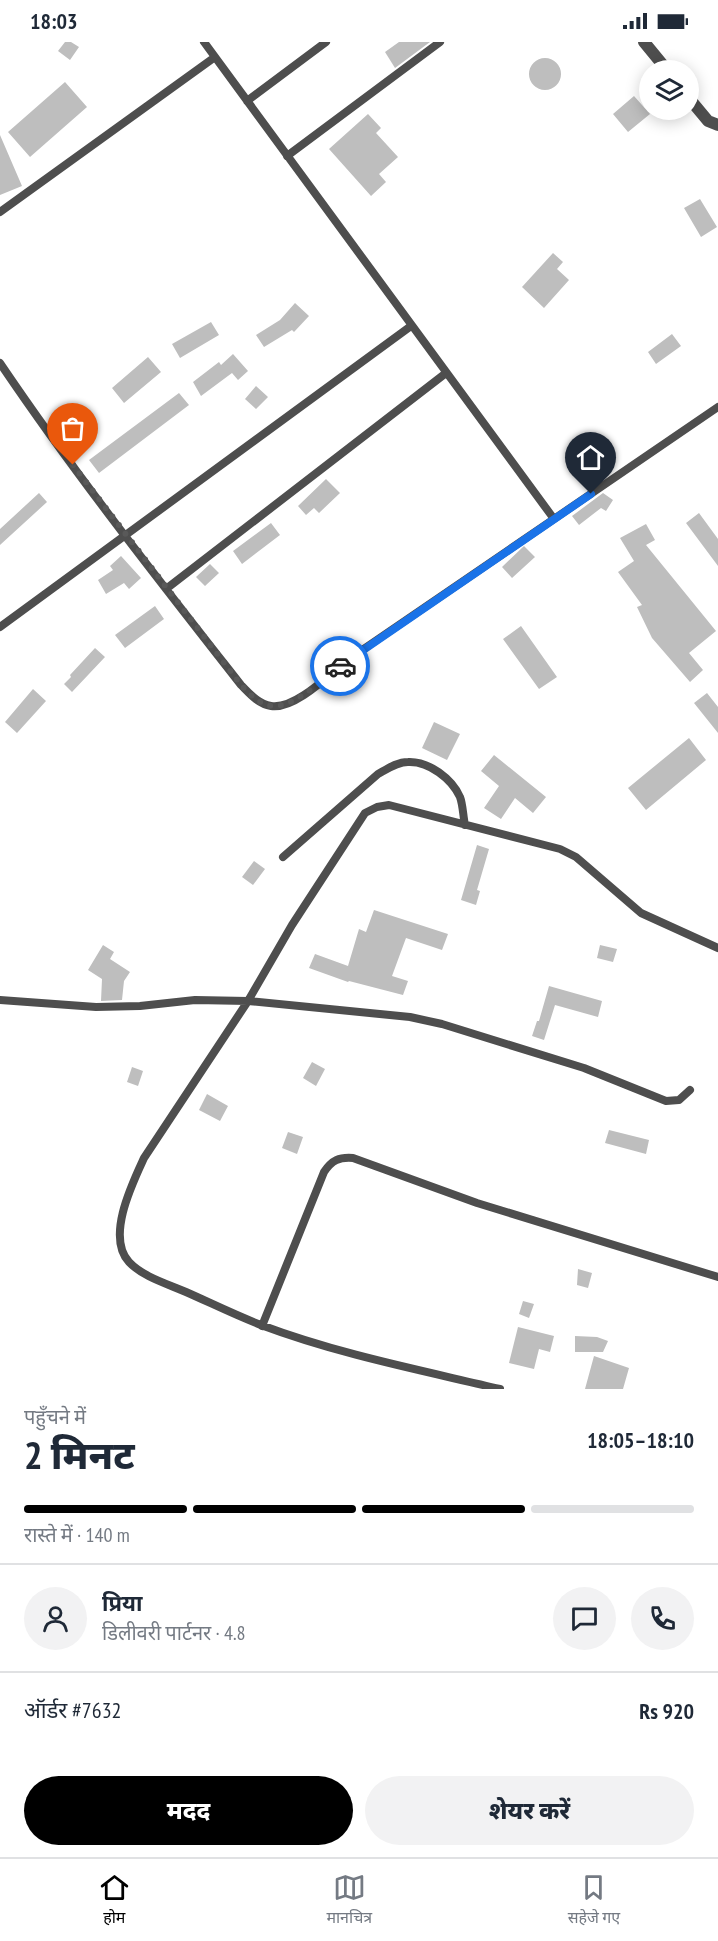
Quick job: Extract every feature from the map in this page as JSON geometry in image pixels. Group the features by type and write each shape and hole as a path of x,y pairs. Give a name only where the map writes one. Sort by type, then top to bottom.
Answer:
{"street":[{"path":"644,42 659,60"},
{"path":"699,110 708,121 718,125"}],"lane":[{"path":"204,42 554,519"},
{"path":"247,101 326,42"},
{"path":"287,156 440,42"},
{"path":"0,212 215,57"},
{"path":"0,627 411,326"},
{"path":"0,363 34,413 241,685 255,699 272,706 295,701 349,659 718,406"},
{"path":"166,589 446,373"},
{"path":"283,857 378,774 393,766 408,762 427,765 454,786 461,799 465,825"},
{"path":"500,1389 314,1342 262,1326 147,1275 129,1262 122,1247 121,1227 131,1184 144,1158 249,1001 287,934 365,813 377,807 389,805 560,849 576,857 641,913 718,948"},
{"path":"0,1000 96,1007 140,1006 195,1000 249,1001 410,1017 442,1024 573,1065 666,1101 680,1100 690,1090"},
{"path":"262,1326 324,1172 331,1162 341,1157 353,1158 477,1203 718,1277"}],"building":[{"path":"65,42 71,42 79,47 70,60 58,51"},
{"path":"399,42 430,42 395,68 385,52"},
{"path":"545,58 556,63 561,74 556,85 545,90 534,85 529,74 534,63"},
{"path":"65,82 87,107 30,157 8,132"},
{"path":"634,96 639,102 639,120 643,120 628,132 613,114"},
{"path":"368,114 381,128 376,133 398,157 379,174 386,182 371,196 329,149"},
{"path":"0,135 22,186 0,195"},
{"path":"700,199 717,227 701,237 684,208"},
{"path":"553,253 563,262 557,269 569,280 544,308 522,287"},
{"path":"295,303 309,316 294,332 292,330 264,347 256,335 280,320"},
{"path":"211,322 219,335 180,358 172,344"},
{"path":"672,334 681,346 656,364 648,352"},
{"path":"233,354 248,371 238,380 232,373 201,396 193,382 219,362 221,365"},
{"path":"148,357 161,372 124,403 112,388"},
{"path":"256,386 268,397 256,409 245,399"},
{"path":"179,393 189,405 99,473 89,460"},
{"path":"326,479 340,493 319,513 314,508 306,515 298,506"},
{"path":"39,493 47,502 0,545 0,529"},
{"path":"603,493 613,500 606,511 601,508 579,525 572,516"},
{"path":"699,513 718,539 718,566 686,523"},
{"path":"271,523 280,535 242,564 233,551"},
{"path":"646,524 655,540 646,545 716,631 689,653 703,670 690,682 652,638 637,607 642,605 618,572 634,561 620,538"},
{"path":"524,546 535,557 512,578 502,567"},
{"path":"121,556 141,578 129,589 124,583 106,594 98,580 113,570 110,566"},
{"path":"210,564 219,573 205,586 196,577"},
{"path":"155,606 164,619 125,648 115,635"},
{"path":"521,626 557,677 539,689 503,639"},
{"path":"95,648 105,657 72,692 64,684"},
{"path":"33,689 46,701 17,733 5,722"},
{"path":"707,693 718,707 718,733 694,703"},
{"path":"434,722 460,734 447,760 422,748"},
{"path":"689,738 706,760 646,810 628,788"},
{"path":"494,755 546,797 533,813 515,798 501,819 484,808 499,786 481,771"},
{"path":"477,845 489,849 477,890 480,891 476,905 461,900"},
{"path":"254,861 265,869 253,885 242,877"},
{"path":"374,910 448,934 442,950 406,938 392,976 408,981 403,995 348,982 309,968 315,954 348,966 359,929 366,932"},
{"path":"103,945 114,952 110,959 130,972 124,981 122,1000 101,1001 102,979 88,970"},
{"path":"600,945 617,949 613,962 597,958"},
{"path":"549,986 602,1001 598,1017 555,1005 544,1040 532,1036"},
{"path":"312,1062 325,1069 316,1086 303,1078"},
{"path":"132,1067 143,1071 138,1086 127,1082"},
{"path":"207,1094 228,1106 220,1121 199,1110"},
{"path":"609,1130 649,1140 646,1154 605,1143"},
{"path":"288,1132 303,1137 297,1154 282,1148"},
{"path":"578,1269 592,1273 588,1288 577,1285"},
{"path":"523,1301 534,1304 529,1318 519,1314"},
{"path":"518,1327 554,1336 550,1352 539,1349 534,1369 509,1363"},
{"path":"575,1336 597,1337 608,1341 603,1352 575,1352"},
{"path":"594,1356 629,1368 623,1389 585,1389"}],"way so far":[{"path":"73,465 166,589 241,685 255,699 272,706 295,701 340,666"}],"route":[{"path":"340,666 591,494"}]}
